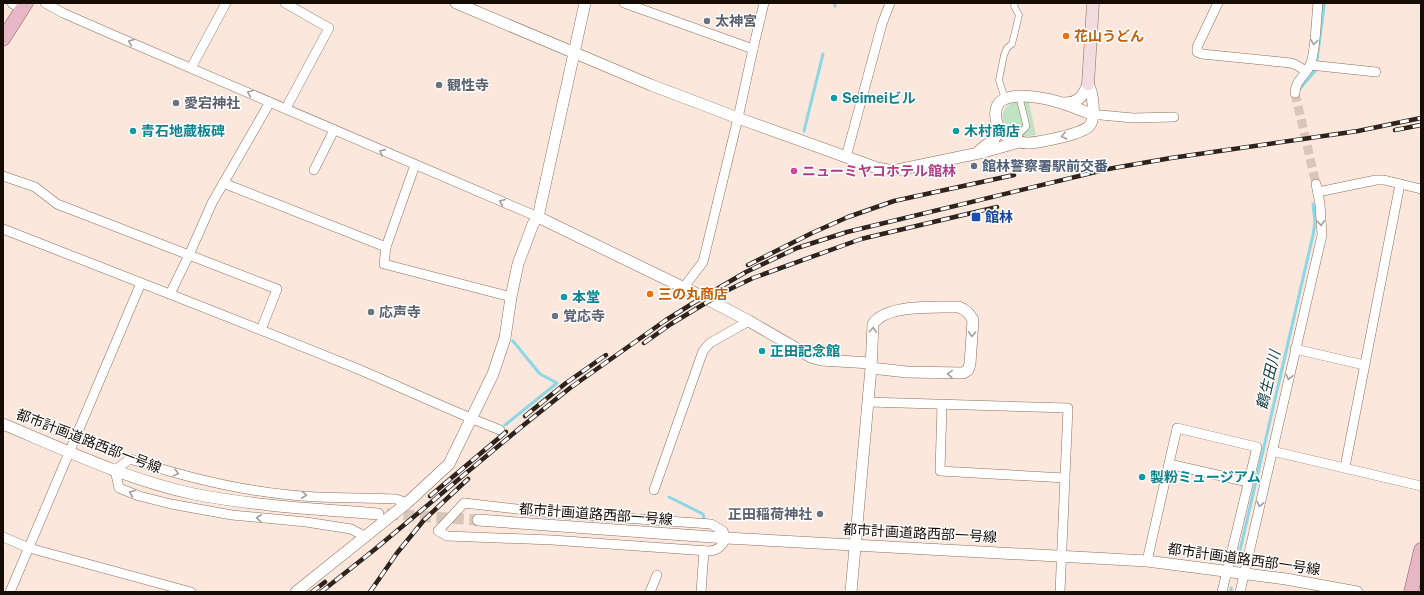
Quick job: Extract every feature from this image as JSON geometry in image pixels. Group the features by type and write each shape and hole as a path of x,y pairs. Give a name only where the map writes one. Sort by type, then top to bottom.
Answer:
{"main road":[{"path":"1088,84 1093,3"},
{"path":"3,39 21,4"},
{"path":"1412,592 1421,550"}],"street":[{"path":"45,3 63,13 538,218 684,288 821,360 871,366 907,372 963,373 968,370 970,364 973,320 970,314 965,310 959,307 913,308 881,316 876,319 873,324 871,366 851,592"},
{"path":"191,68 226,3"},
{"path":"285,3 329,28 286,108"},
{"path":"456,3 651,85 846,157 888,170 897,170 984,152 1019,139"},
{"path":"298,592 407,503 449,464 472,419 493,374 505,338 518,264 533,224 538,218 585,3"},
{"path":"624,3 753,49"},
{"path":"684,288 704,262 764,3"},
{"path":"846,157 882,24 890,3"},
{"path":"1005,99 999,80 1004,55 1007,48 1012,44 1018,15 1014,6 1015,3"},
{"path":"1218,3 1197,47 1197,52 1202,54 1291,63 1312,67 1376,72"},
{"path":"1295,93 1297,83 1312,67 1318,3"},
{"path":"1062,103 1078,101 1084,95 1088,84"},
{"path":"1088,84 1092,91 1093,115 1089,127 1081,131 1035,142 1003,135 999,130 995,108 1000,102 1015,96 1062,103 1093,115 1133,118 1174,117"},
{"path":"1019,139 1019,134 1026,127 1020,100"},
{"path":"170,294 223,183 270,102"},
{"path":"314,170 334,130"},
{"path":"974,153 989,144 997,135 999,130"},
{"path":"415,165 386,247 384,264 511,297"},
{"path":"3,176 35,188 57,204 277,289 261,330"},
{"path":"1240,592 1322,235 1317,188 1376,180 1421,189"},
{"path":"223,183 386,247"},
{"path":"1345,467 1400,184"},
{"path":"3,229 360,370 500,430"},
{"path":"10,592 140,283"},
{"path":"654,490 703,351 710,343 749,321"},
{"path":"1295,349 1364,365"},
{"path":"868,402 1068,408 1060,592"},
{"path":"942,405 940,471 1065,478"},
{"name":"都市計画道路西部一号線","path":"3,424 115,470 174,489 228,499 300,508 378,514"},
{"path":"1147,561 1177,428 1257,447 1222,592"},
{"path":"1272,451 1421,486"},
{"path":"366,537 351,529 306,522 232,515 171,504 139,496 119,488 115,470 130,459 216,484 253,490 316,497 396,498 407,503"},
{"path":"1169,464 1248,482"},
{"path":"464,504 551,513 711,524 723,531 726,538 723,544 715,551 704,551 552,540 447,536 438,531 464,504"},
{"name":"都市計画道路西部一号線","path":"478,520 726,538 1147,561 1245,573 1323,589 1357,592"},
{"path":"3,537 28,548 191,592"},
{"path":"701,592 704,551"},
{"path":"650,592 657,574"}],"green space":[{"path":"1018,100 1032,102 1029,103 1036,135 1019,137 1005,130 1003,125 1004,112 1009,105"}],"water":[{"path":"1321,3 1326,3 1317,71 1298,94 1298,88 1308,73"}],"waterway":[{"path":"804,131 823,54"},
{"name":"鶴生田川","path":"1238,559 1313,235 1315,222 1313,204"},
{"path":"505,425 557,383 540,374 513,341"},
{"path":"669,497 703,514 704,518"}],"tunnel":[{"path":"1295,93 1316,184"},
{"path":"387,514 478,520"}],"railway":[{"path":"321,592 570,388 666,320 703,297 746,272 797,248 847,232 1108,169 1171,158 1358,131 1421,118"},
{"path":"1395,130 1421,125"},
{"path":"748,265 848,217 894,201 1014,175"},
{"path":"644,343 671,324 724,292 753,278 861,239 997,207"},
{"path":"525,416 566,383 606,355"},
{"path":"430,496 506,432"},
{"path":"370,592 397,553 424,520 468,479"},
{"path":"312,592 325,582"}],"place":[{"name":"太神宮","path":"707,21"},
{"name":"花山うどん","path":"1066,36"},
{"name":"観性寺","path":"439,85"},
{"name":"Seimeiビル","path":"834,98"},
{"name":"愛宕神社","path":"176,103"},
{"name":"青石地蔵板碑","path":"133,131"},
{"name":"木村商店","path":"956,131"},
{"name":"館林警察署駅前交番","path":"974,166"},
{"name":"ニューミヤコホテル館林","path":"794,171"},
{"name":"館林","path":"976,217"},
{"name":"三の丸商店","path":"650,294"},
{"name":"本堂","path":"564,297"},
{"name":"応声寺","path":"371,312"},
{"name":"覚応寺","path":"555,316"},
{"name":"正田記念館","path":"762,351"},
{"name":"製粉ミュージアム","path":"1142,477"},
{"name":"正田稲荷神社","path":"820,514"}]}
